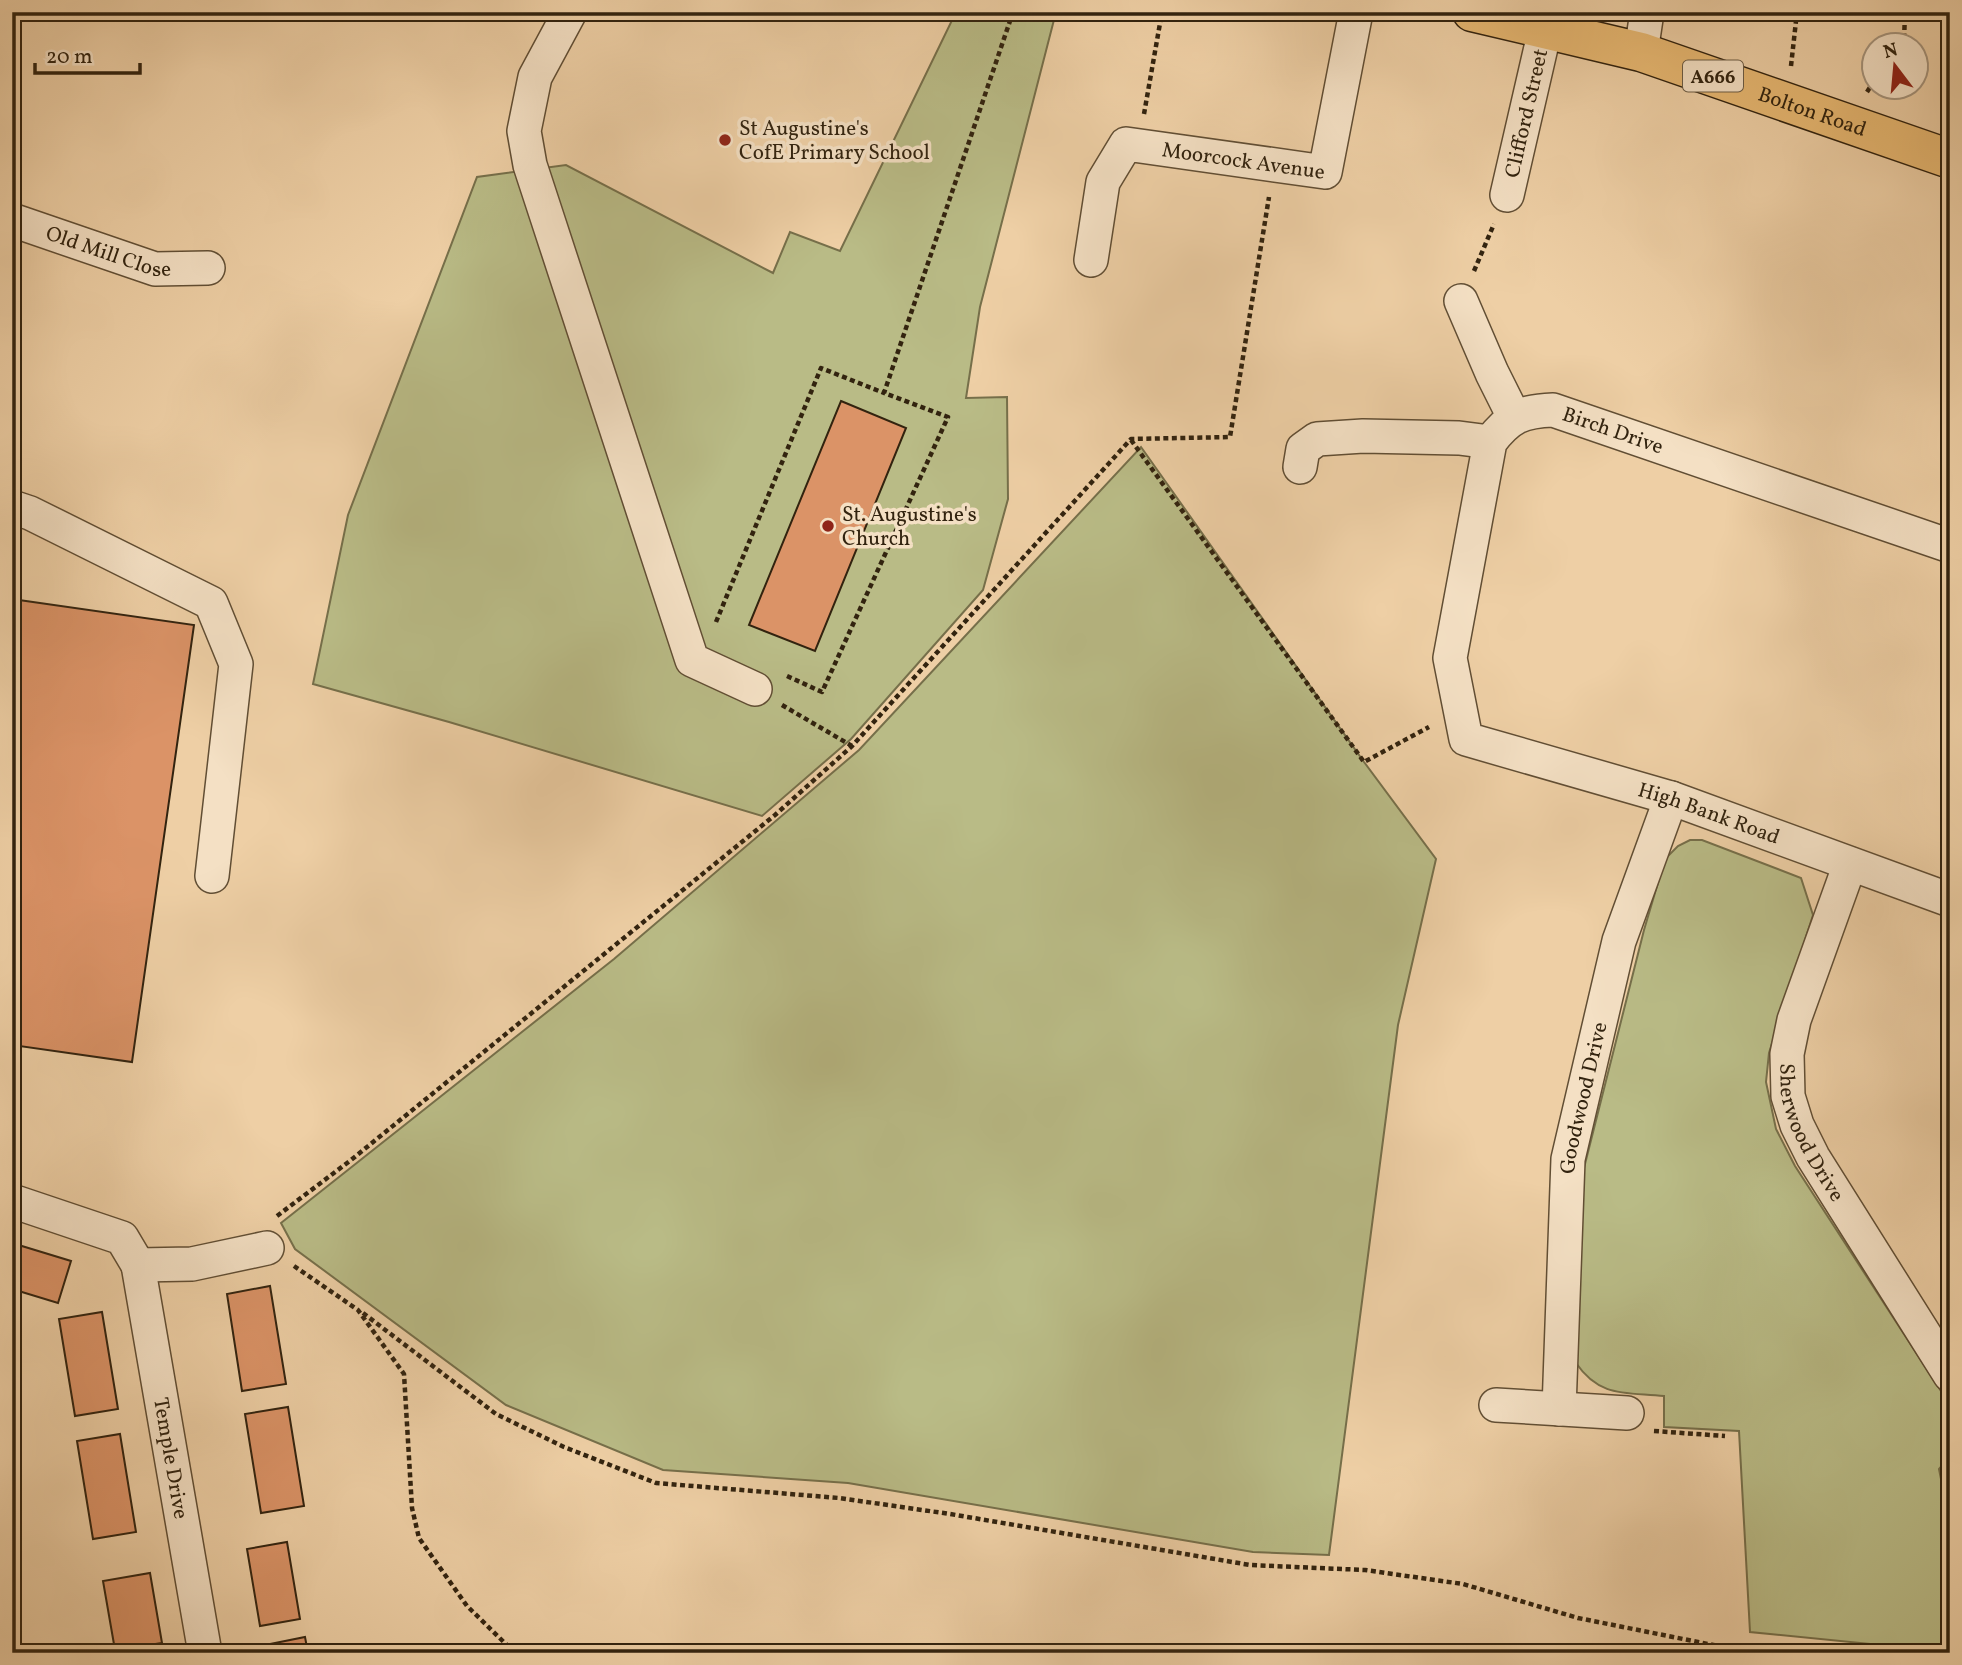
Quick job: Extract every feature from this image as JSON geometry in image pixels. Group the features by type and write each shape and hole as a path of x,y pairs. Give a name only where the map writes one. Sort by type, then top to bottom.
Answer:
{"main road":[{"name":"Bolton Road","path":"1472,12 1641,52 1950,159"}],"street":[{"path":"570,12 535,77 524,131 530,165 692,660 755,689"},
{"name":"Moorcock Avenue","path":"1132,145 1325,172 1356,12"},
{"path":"1641,52 1647,12"},
{"name":"Clifford Street","path":"1507,195 1545,30"},
{"path":"1091,260 1103,181 1132,145"},
{"name":"Old Mill Close","path":"12,220 155,269 208,268"},
{"path":"1461,301 1514,417 1501,427 1490,442 1450,658 1463,724"},
{"name":"Birch Drive","path":"1514,417 1534,411 1553,410 1950,546"},
{"path":"1300,467 1303,449 1317,439 1459,438 1490,442"},
{"path":"12,507 30,513 211,603 236,664 212,876"},
{"name":"High Bank Road","path":"1463,724 1950,900"},
{"name":"Goodwood Drive","path":"1559,1409 1568,1159 1619,942 1671,798"},
{"name":"Sherwood Drive","path":"1850,864 1794,1020 1787,1054 1788,1096 1797,1125 1814,1157 1950,1375"},
{"name":"Temple Drive","path":"12,1201 122,1238 138,1265 205,1653"},
{"path":"138,1265 192,1264 267,1248"},
{"path":"1496,1405 1627,1413"}],"path":[{"path":"884,393 1013,12"},
{"path":"1132,145 1163,12"},
{"path":"1786,101 1797,12"},
{"path":"1904,32 1905,12"},
{"path":"1275,164 1230,437 1131,439 852,746 754,832 351,1160 271,1220 267,1248 358,1310 496,1414 564,1447 656,1483 839,1497 1250,1565 1365,1570 1463,1584 1578,1618 1728,1648 1776,1653"},
{"path":"1461,301 1507,195"},
{"path":"714,628 821,368 948,417 822,692 764,666 755,689 852,746"},
{"path":"1131,439 1364,762 1463,724"},
{"path":"358,1310 404,1374 412,1508 419,1538 467,1606 514,1653"},
{"path":"1627,1413 1657,1432 1725,1436"}],"green space":[{"path":"956,12 1056,12 980,307 966,398 1007,397 1008,499 983,590 851,739 762,816 313,684 348,515 477,177 566,165 773,273 790,232 840,251"},
{"path":"1141,447 1436,859 1398,1025 1329,1555 1253,1552 848,1483 663,1470 506,1405 295,1249 281,1223 614,959 859,750"},
{"path":"1690,840 1702,840 1801,878 1813,915 1769,1053 1766,1082 1776,1129 1795,1166 1950,1405 1950,1456 1939,1469 1942,1484 1950,1494 1950,1652 1750,1632 1739,1431 1664,1427 1664,1396 1604,1388 1585,1374 1576,1363 1584,1168 1644,930 1665,859 1678,846"}],"building":[{"name":"St. Augustine's Church","path":"841,401 906,428 815,651 749,625"},
{"path":"12,599 194,625 132,1062 12,1045"},
{"path":"12,1243 71,1261 58,1303 12,1289"},
{"path":"270,1286 286,1384 242,1391 227,1294"},
{"path":"102,1312 118,1409 75,1416 59,1319"},
{"path":"288,1407 304,1506 261,1513 245,1414"},
{"path":"120,1434 136,1532 93,1539 77,1441"},
{"path":"287,1542 300,1619 260,1626 247,1549"},
{"path":"150,1573 162,1643 115,1650 103,1581"},
{"path":"305,1637 308,1653 267,1653 265,1645"}],"place":[{"name":"St Augustine's CofE Primary School","path":"725,140"},
{"name":"St. Augustine's Church","path":"828,526"}]}
